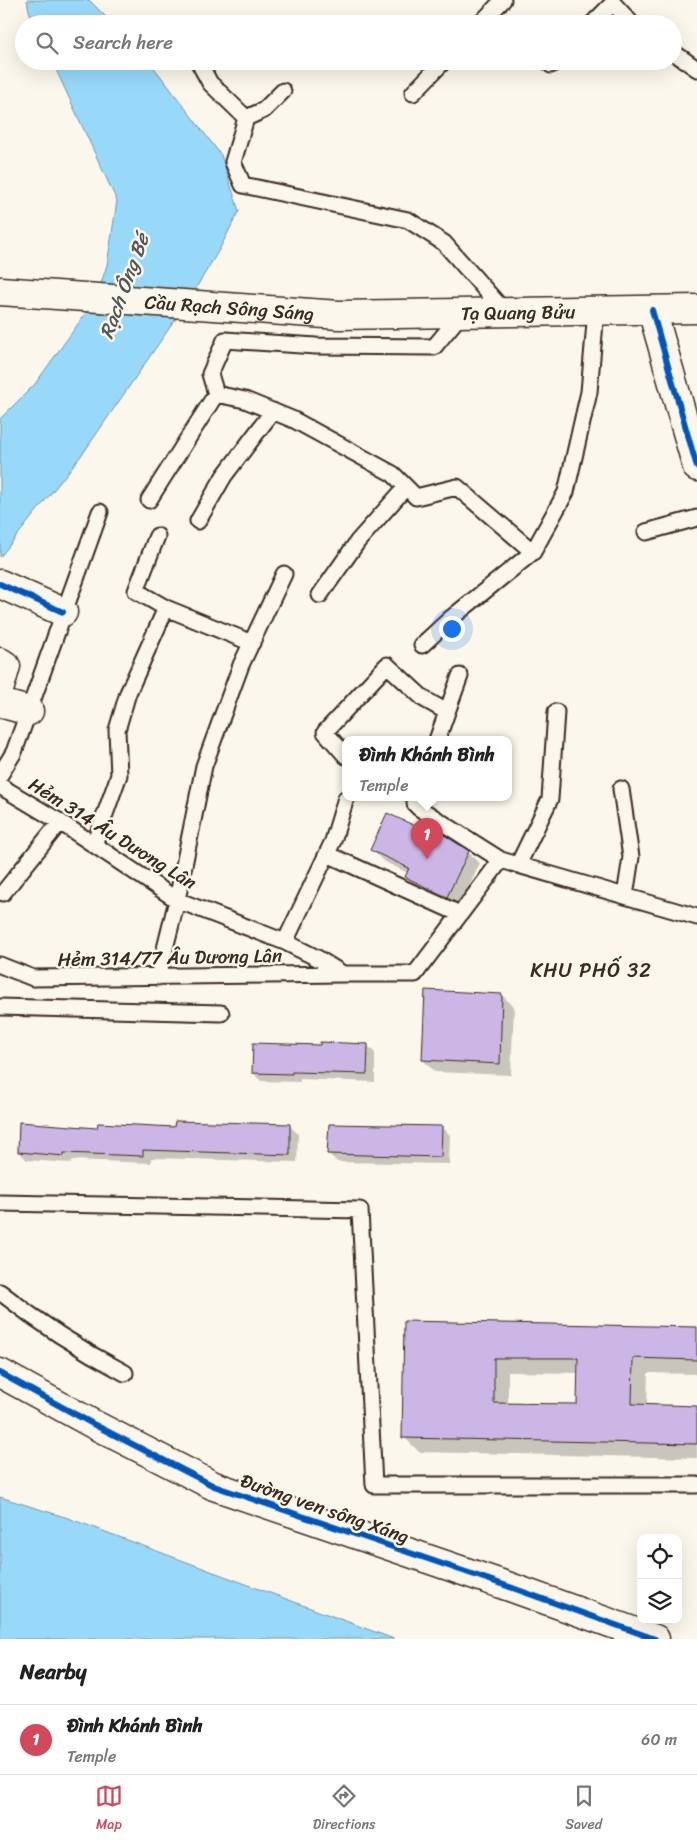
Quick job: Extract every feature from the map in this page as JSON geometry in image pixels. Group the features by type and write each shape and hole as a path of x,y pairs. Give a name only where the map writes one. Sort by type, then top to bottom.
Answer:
{"street":[{"name":"Cầu Rạch Sông Sáng","path":"0,291 339,315"},
{"name":"Tạ Quang Bửu","path":"339,315 697,309"},
{"path":"652,310 697,467"},
{"path":"0,584 63,612"},
{"path":"0,662 6,666 0,687"},
{"path":"0,703 29,711"},
{"name":"Đường ven sông Xáng","path":"0,1373 93,1424 214,1486 498,1582 655,1639"}],"lane":[{"path":"489,15 503,0"},
{"path":"600,15 612,2 624,15"},
{"path":"682,58 697,68"},
{"path":"203,70 210,83 246,118"},
{"path":"413,93 435,70"},
{"path":"283,91 264,110 246,118 233,162 243,185 408,220 444,242 505,312"},
{"path":"422,645 450,619 533,552 566,492 589,392 596,310"},
{"path":"149,500 216,394 210,374 225,340 316,346 434,347 462,313"},
{"path":"216,394 245,400 294,420 394,474 416,497 458,487 533,552"},
{"path":"198,521 224,476 272,411"},
{"path":"320,595 358,541 406,487"},
{"path":"0,775 14,752 100,512"},
{"path":"646,532 697,518"},
{"path":"157,536 136,590 166,608 252,643"},
{"path":"158,977 177,900 204,766 241,666 284,574"},
{"path":"94,845 119,775 117,730 128,693 166,608"},
{"path":"342,751 325,732 387,665 424,700 447,712"},
{"path":"438,736 460,676"},
{"path":"518,865 550,799 556,712"},
{"name":"Hẻm 314 Âu Dương Lân","path":"0,786 60,822 177,900 285,942 343,974"},
{"path":"621,789 631,857 625,896"},
{"path":"285,942 333,842 345,801"},
{"path":"416,801 419,808 501,860 697,917"},
{"path":"3,893 60,822"},
{"path":"327,854 460,914"},
{"path":"343,974 414,974 501,860"},
{"name":"Hẻm 314/77 Âu Dương Lân","path":"0,965 33,978 343,974"},
{"path":"0,1007 220,1013"},
{"path":"0,1203 360,1210 374,1485 697,1485"},
{"path":"0,1292 34,1318 96,1358 125,1373"}],"water":[{"path":"27,0 89,0 104,15 31,15"},
{"name":"Rạch Ông Bé","path":"56,70 156,70 221,155 239,211 219,250 188,301 84,452 0,557 0,419 35,384 96,299 107,265 117,201"},
{"path":"0,1497 68,1518 394,1639 0,1639"}],"building":[{"path":"387,813 426,831 429,825 469,851 447,897 405,877 409,868 370,850"},
{"path":"425,990 502,994 500,1064 422,1060"},
{"path":"320,1042 368,1044 367,1074 252,1073 253,1043 320,1045"},
{"path":"175,1121 290,1124 290,1155 143,1150 143,1156 64,1153 64,1156 18,1152 19,1122 97,1128 98,1123 174,1127"},
{"path":"329,1124 442,1126 441,1157 327,1154"},
{"path":"404,1321 697,1327 697,1360 633,1358 632,1404 697,1406 697,1444 402,1438","holes":["494,1358 578,1358 577,1404 494,1403"]}],"cycle path":[{"path":"652,310 697,467"},
{"path":"0,584 63,612"},
{"path":"0,1373 93,1424 214,1486 507,1586 655,1639"}],"place":[{"name":"Đình Khánh Bình","path":"427,859"}],"district":[{"name":"KHU PHỐ 32","path":"591,970"}]}
